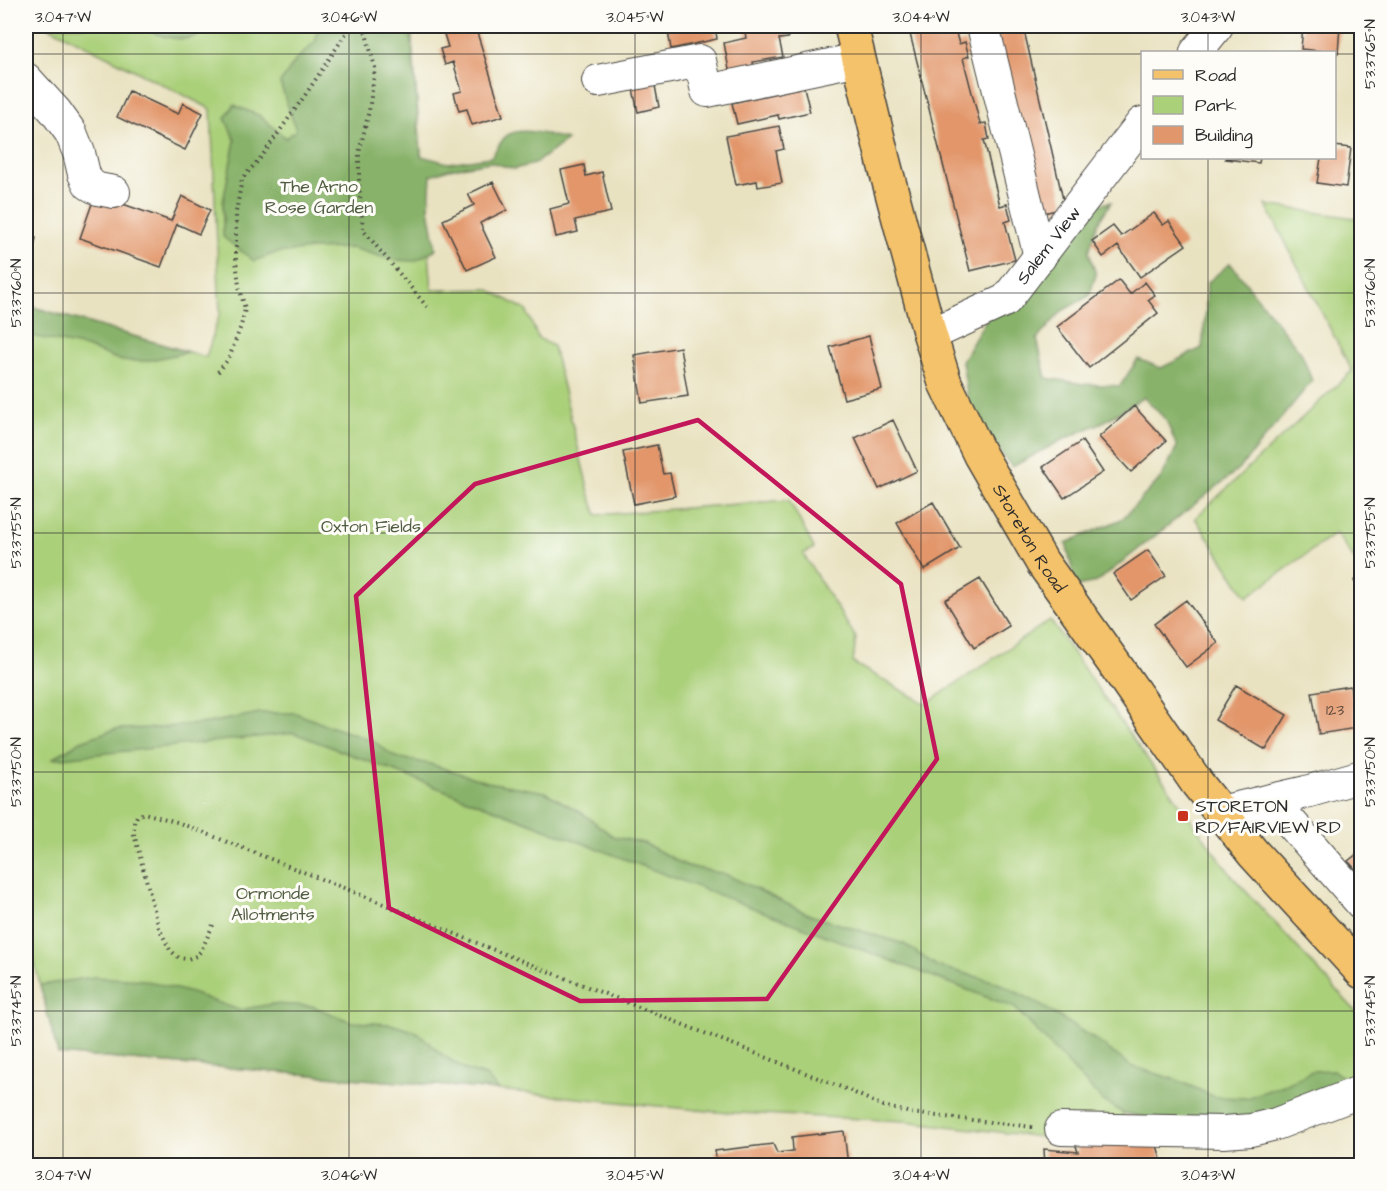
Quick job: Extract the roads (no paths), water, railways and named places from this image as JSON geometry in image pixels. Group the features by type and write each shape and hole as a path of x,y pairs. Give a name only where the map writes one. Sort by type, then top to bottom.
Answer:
{"main road":[{"name":"Storeton Road","path":"851,26 884,163 930,335 945,383 975,444 1042,562 1197,783 1253,853 1362,972"}],"street":[{"path":"983,26 1040,257"},
{"path":"1197,51 1217,26"},
{"path":"598,81 700,61 706,91 859,59"},
{"path":"26,79 56,112 71,133 89,184 98,189 114,192"},
{"name":"Salem View","path":"930,335 1006,300 1141,126"},
{"path":"1220,812 1362,776"},
{"path":"1271,800 1362,904"},
{"path":"1061,1129 1224,1132 1251,1130 1276,1124 1362,1091"}],"place":[{"name":"STORETON RD/FAIRVIEW RD","path":"1183,816"}],"park label":[{"name":"The Arno Rose Garden","path":"319,196"},
{"name":"Oxton Fields","path":"371,526"},
{"name":"Ormonde Allotments","path":"273,903"}]}
